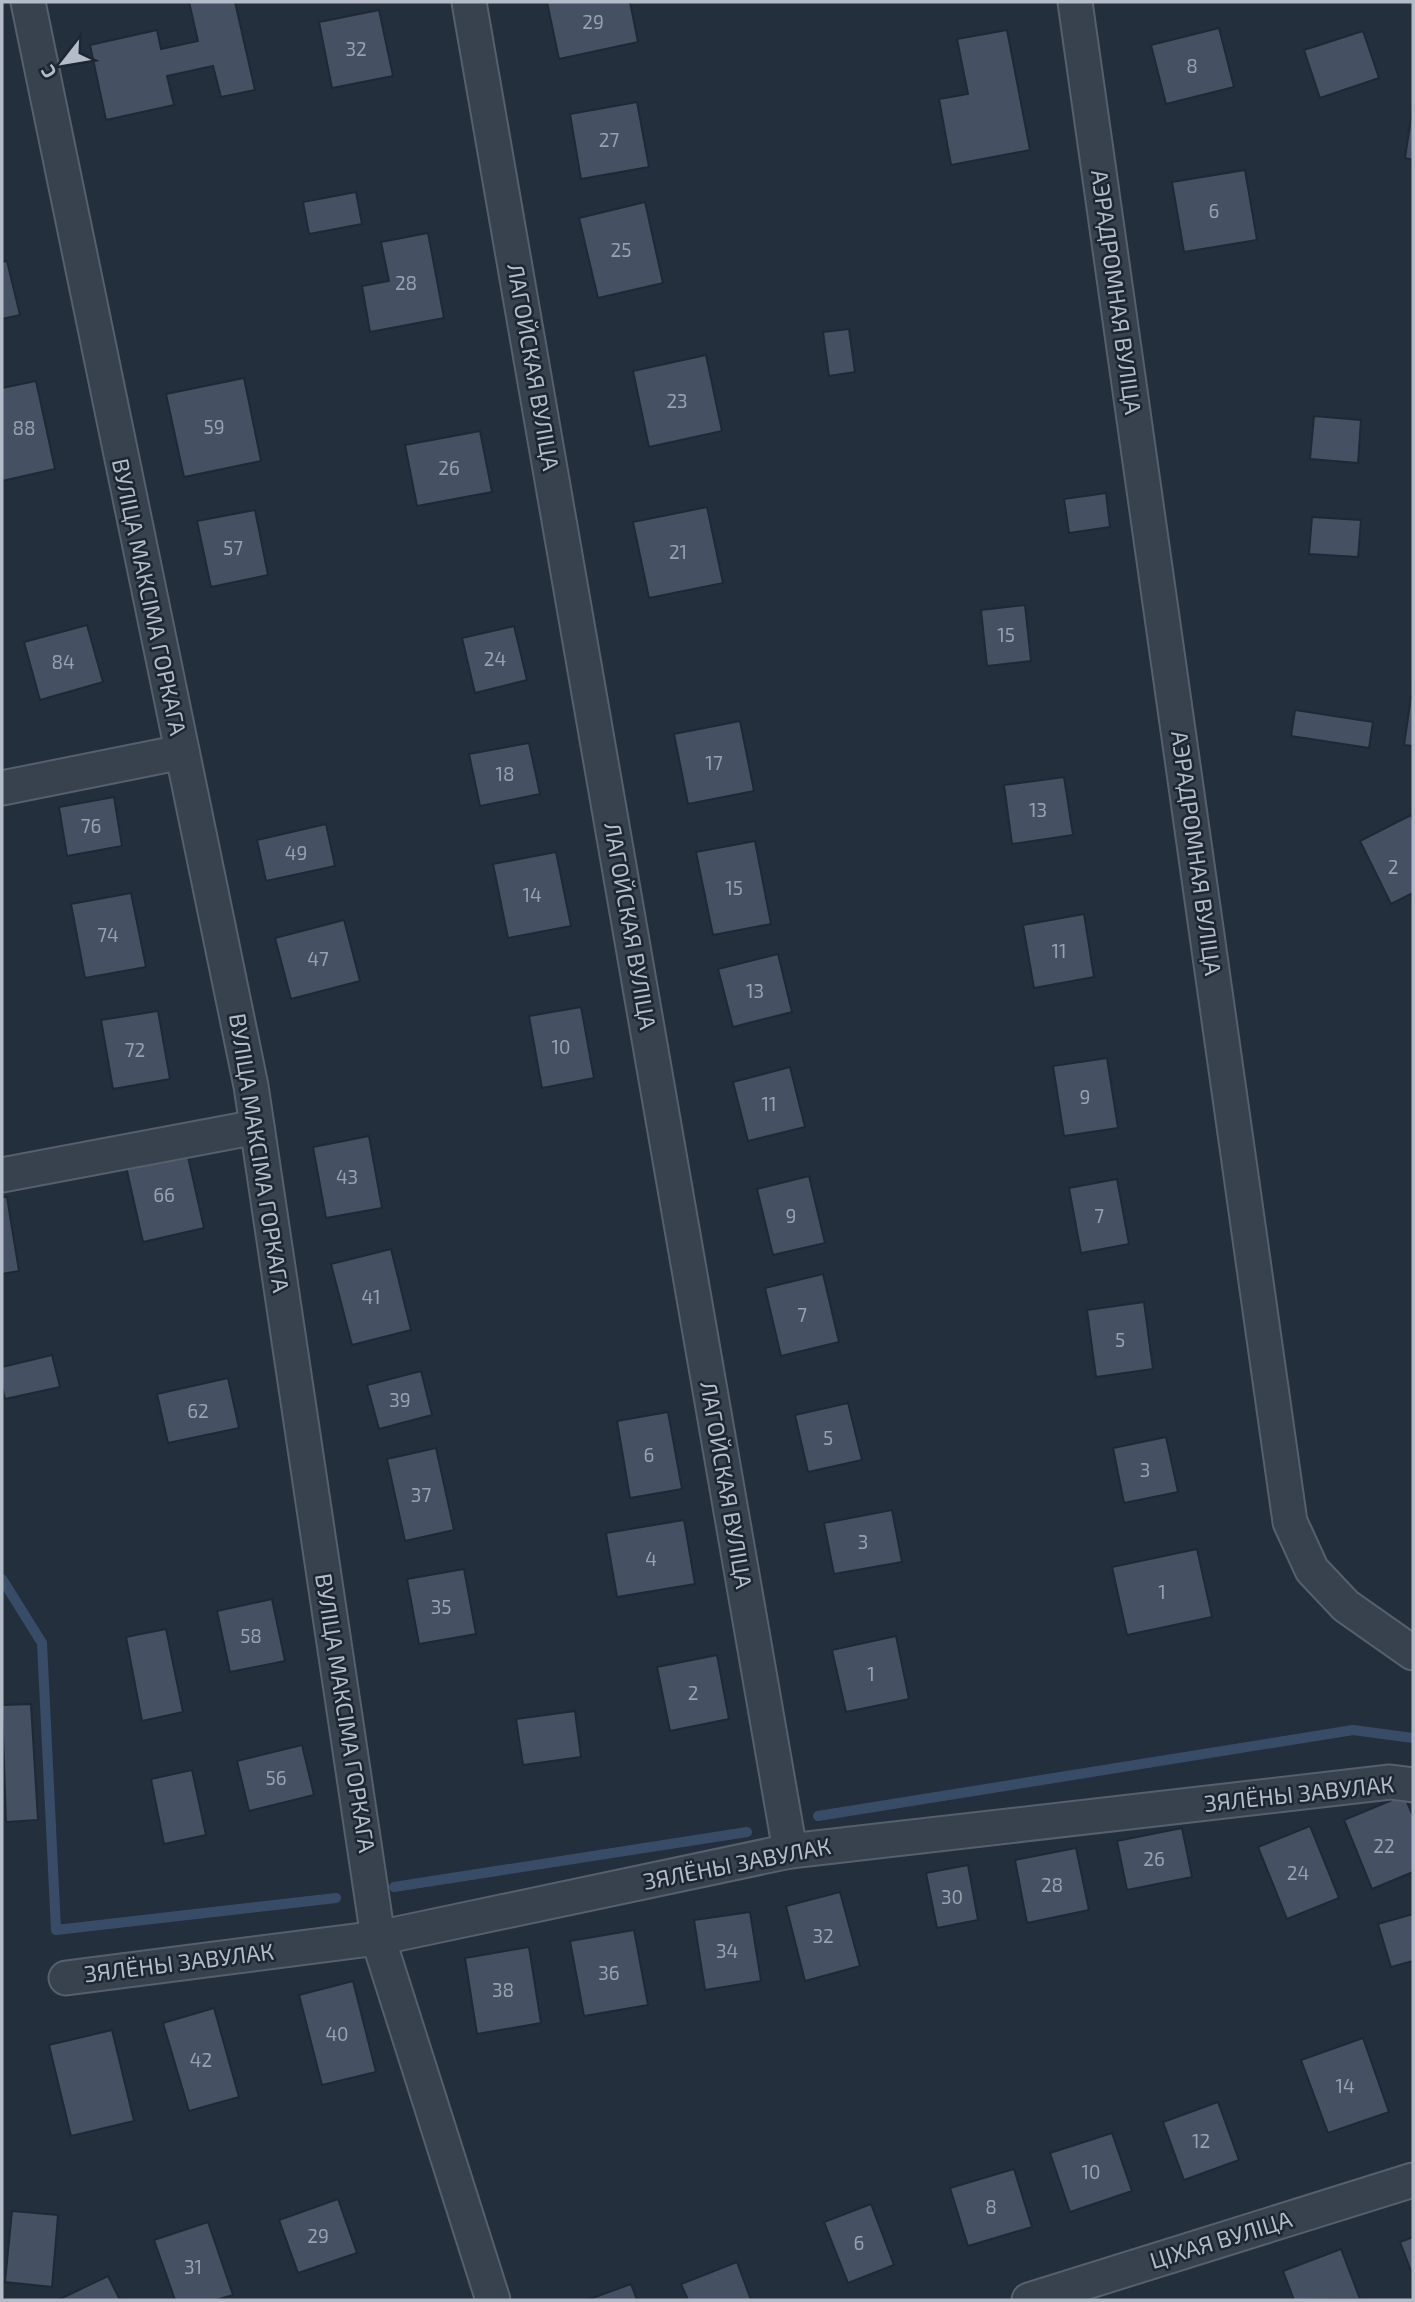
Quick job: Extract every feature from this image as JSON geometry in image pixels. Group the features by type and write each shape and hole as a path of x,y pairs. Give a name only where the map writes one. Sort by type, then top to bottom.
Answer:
{"street":[{"name":"ВУЛІЦА МАКСІМА ГОРКАГА","path":"28,2 251,1086 378,1938 493,2300"},
{"name":"ЛАГОЙСКАЯ ВУЛІЦА","path":"469,2 790,1851"},
{"name":"АЭРАДРОМНАЯ ВУЛІЦА","path":"1075,2 1290,1522 1312,1570 1346,1606 1413,1653"},
{"path":"2,788 182,752"},
{"path":"2,1175 257,1127"},
{"name":"ЗЯЛЁНЫ ЗАВУЛАК","path":"66,1978 378,1938 790,1851 1390,1782 1413,1785"},
{"name":"ЦІХАЯ ВУЛІЦА","path":"1029,2300 1083,2292 1413,2180"}],"building":[{"path":"189,2 235,2 255,90 221,97 213,66 167,76 174,105 106,120 90,45 157,30 161,49 198,41"},
{"path":"547,2 630,2 638,42 559,59"},
{"path":"379,10 393,76 332,88 319,22"},
{"path":"1219,28 1234,87 1166,104 1151,45"},
{"path":"1007,30 1030,150 951,165 939,99 968,94 957,39"},
{"path":"1363,31 1379,78 1320,98 1304,50"},
{"path":"637,102 649,167 581,179 570,114"},
{"path":"1413,105 1413,160 1405,158"},
{"path":"1245,170 1257,240 1184,252 1172,182"},
{"path":"356,192 362,224 309,234 303,202"},
{"path":"645,202 663,283 598,298 579,218"},
{"path":"428,233 444,318 370,332 362,286 389,281 381,242"},
{"path":"7,261 20,315 2,319 2,262"},
{"path":"849,329 855,372 829,376 823,332"},
{"path":"706,355 722,431 649,447 633,371"},
{"path":"244,378 261,461 184,477 166,394"},
{"path":"36,381 55,469 2,481 2,388"},
{"path":"1314,416 1361,420 1358,463 1310,459"},
{"path":"480,431 492,492 417,506 405,445"},
{"path":"1106,493 1110,527 1069,533 1064,499"},
{"path":"707,507 723,583 649,598 633,522"},
{"path":"255,510 268,575 211,587 197,521"},
{"path":"1312,517 1361,520 1358,557 1309,554"},
{"path":"1025,605 1031,661 987,666 981,610"},
{"path":"87,625 103,682 40,700 24,642"},
{"path":"514,626 527,680 475,693 462,638"},
{"path":"1413,684 1413,746 1404,745"},
{"path":"1295,710 1373,722 1369,748 1291,736"},
{"path":"740,721 754,791 688,804 674,734"},
{"path":"529,743 540,794 480,806 469,754"},
{"path":"1064,777 1073,835 1012,844 1004,785"},
{"path":"114,797 122,846 67,856 59,807"},
{"path":"1411,815 1413,893 1391,904 1360,841"},
{"path":"326,824 335,866 266,881 257,840"},
{"path":"755,841 771,924 713,935 696,852"},
{"path":"556,852 571,926 508,938 493,864"},
{"path":"131,893 146,967 85,978 71,904"},
{"path":"1084,914 1094,977 1034,988 1023,925"},
{"path":"344,920 360,981 291,999 275,938"},
{"path":"778,954 792,1012 733,1027 718,969"},
{"path":"581,1007 594,1078 542,1088 529,1016"},
{"path":"158,1011 170,1079 113,1089 101,1020"},
{"path":"1107,1058 1118,1128 1064,1136 1053,1066"},
{"path":"790,1067 805,1127 748,1141 733,1082"},
{"path":"369,1136 382,1208 326,1218 313,1147"},
{"path":"186,1148 204,1228 143,1242 125,1162"},
{"path":"809,1176 825,1243 773,1255 757,1189"},
{"path":"1117,1179 1129,1244 1081,1253 1069,1188"},
{"path":"2,1197 7,1197 19,1271 2,1274"},
{"path":"391,1249 411,1330 352,1345 331,1264"},
{"path":"823,1274 839,1342 781,1356 765,1288"},
{"path":"1144,1302 1153,1369 1096,1377 1087,1310"},
{"path":"52,1355 60,1387 5,1399 2,1367"},
{"path":"421,1371 432,1415 379,1429 367,1385"},
{"path":"228,1378 239,1428 168,1443 157,1394"},
{"path":"848,1403 862,1460 808,1472 795,1415"},
{"path":"668,1412 682,1489 630,1498 617,1421"},
{"path":"1166,1437 1178,1492 1124,1503 1113,1448"},
{"path":"436,1448 454,1530 405,1541 387,1459"},
{"path":"892,1510 902,1562 834,1574 824,1523"},
{"path":"684,1520 695,1584 617,1597 606,1533"},
{"path":"1197,1549 1212,1617 1127,1635 1112,1567"},
{"path":"464,1569 476,1634 419,1644 407,1579"},
{"path":"272,1599 285,1661 230,1672 217,1611"},
{"path":"166,1629 183,1712 142,1721 126,1637"},
{"path":"896,1636 909,1699 846,1712 832,1650"},
{"path":"717,1655 729,1719 670,1731 657,1667"},
{"path":"31,1704 38,1820 6,1822 2,1705"},
{"path":"575,1711 581,1757 523,1765 516,1719"},
{"path":"302,1745 314,1795 249,1811 237,1761"},
{"path":"192,1770 206,1835 164,1844 151,1779"},
{"path":"1404,1795 1413,1816 1413,1872 1372,1889 1344,1820"},
{"path":"1310,1826 1339,1898 1287,1919 1258,1847"},
{"path":"1182,1828 1192,1877 1127,1890 1117,1841"},
{"path":"1076,1848 1089,1910 1027,1923 1015,1860"},
{"path":"968,1865 978,1920 937,1928 926,1873"},
{"path":"840,1892 860,1966 805,1981 786,1906"},
{"path":"750,1912 761,1981 705,1990 694,1920"},
{"path":"1413,1914 1413,1961 1391,1967 1378,1924"},
{"path":"634,1930 648,2005 584,2016 570,1941"},
{"path":"529,1947 541,2023 477,2034 465,1958"},
{"path":"353,1981 376,2072 322,2085 299,1995"},
{"path":"214,2008 239,2097 189,2111 163,2023"},
{"path":"112,2030 134,2121 71,2136 49,2045"},
{"path":"1363,2038 1389,2112 1328,2133 1301,2060"},
{"path":"1218,2102 1239,2160 1184,2180 1163,2122"},
{"path":"1112,2133 1132,2191 1070,2212 1050,2153"},
{"path":"1014,2169 1032,2227 968,2246 950,2188"},
{"path":"338,2199 357,2253 298,2273 279,2220"},
{"path":"871,2204 894,2265 848,2283 824,2222"},
{"path":"12,2211 58,2215 52,2287 5,2282"},
{"path":"208,2222 233,2295 216,2300 175,2300 154,2240"},
{"path":"1413,2237 1413,2276 1400,2242"},
{"path":"1341,2249 1360,2299 1294,2300 1283,2271"},
{"path":"737,2262 751,2300 688,2300 681,2284"},
{"path":"108,2276 120,2300 58,2300"},
{"path":"631,2284 637,2300 587,2300"}],"waterway":[{"path":"2,1579 42,1643 56,1930 336,1898"},
{"path":"818,1816 1353,1730 1413,1738"},
{"path":"394,1887 747,1832"}]}
